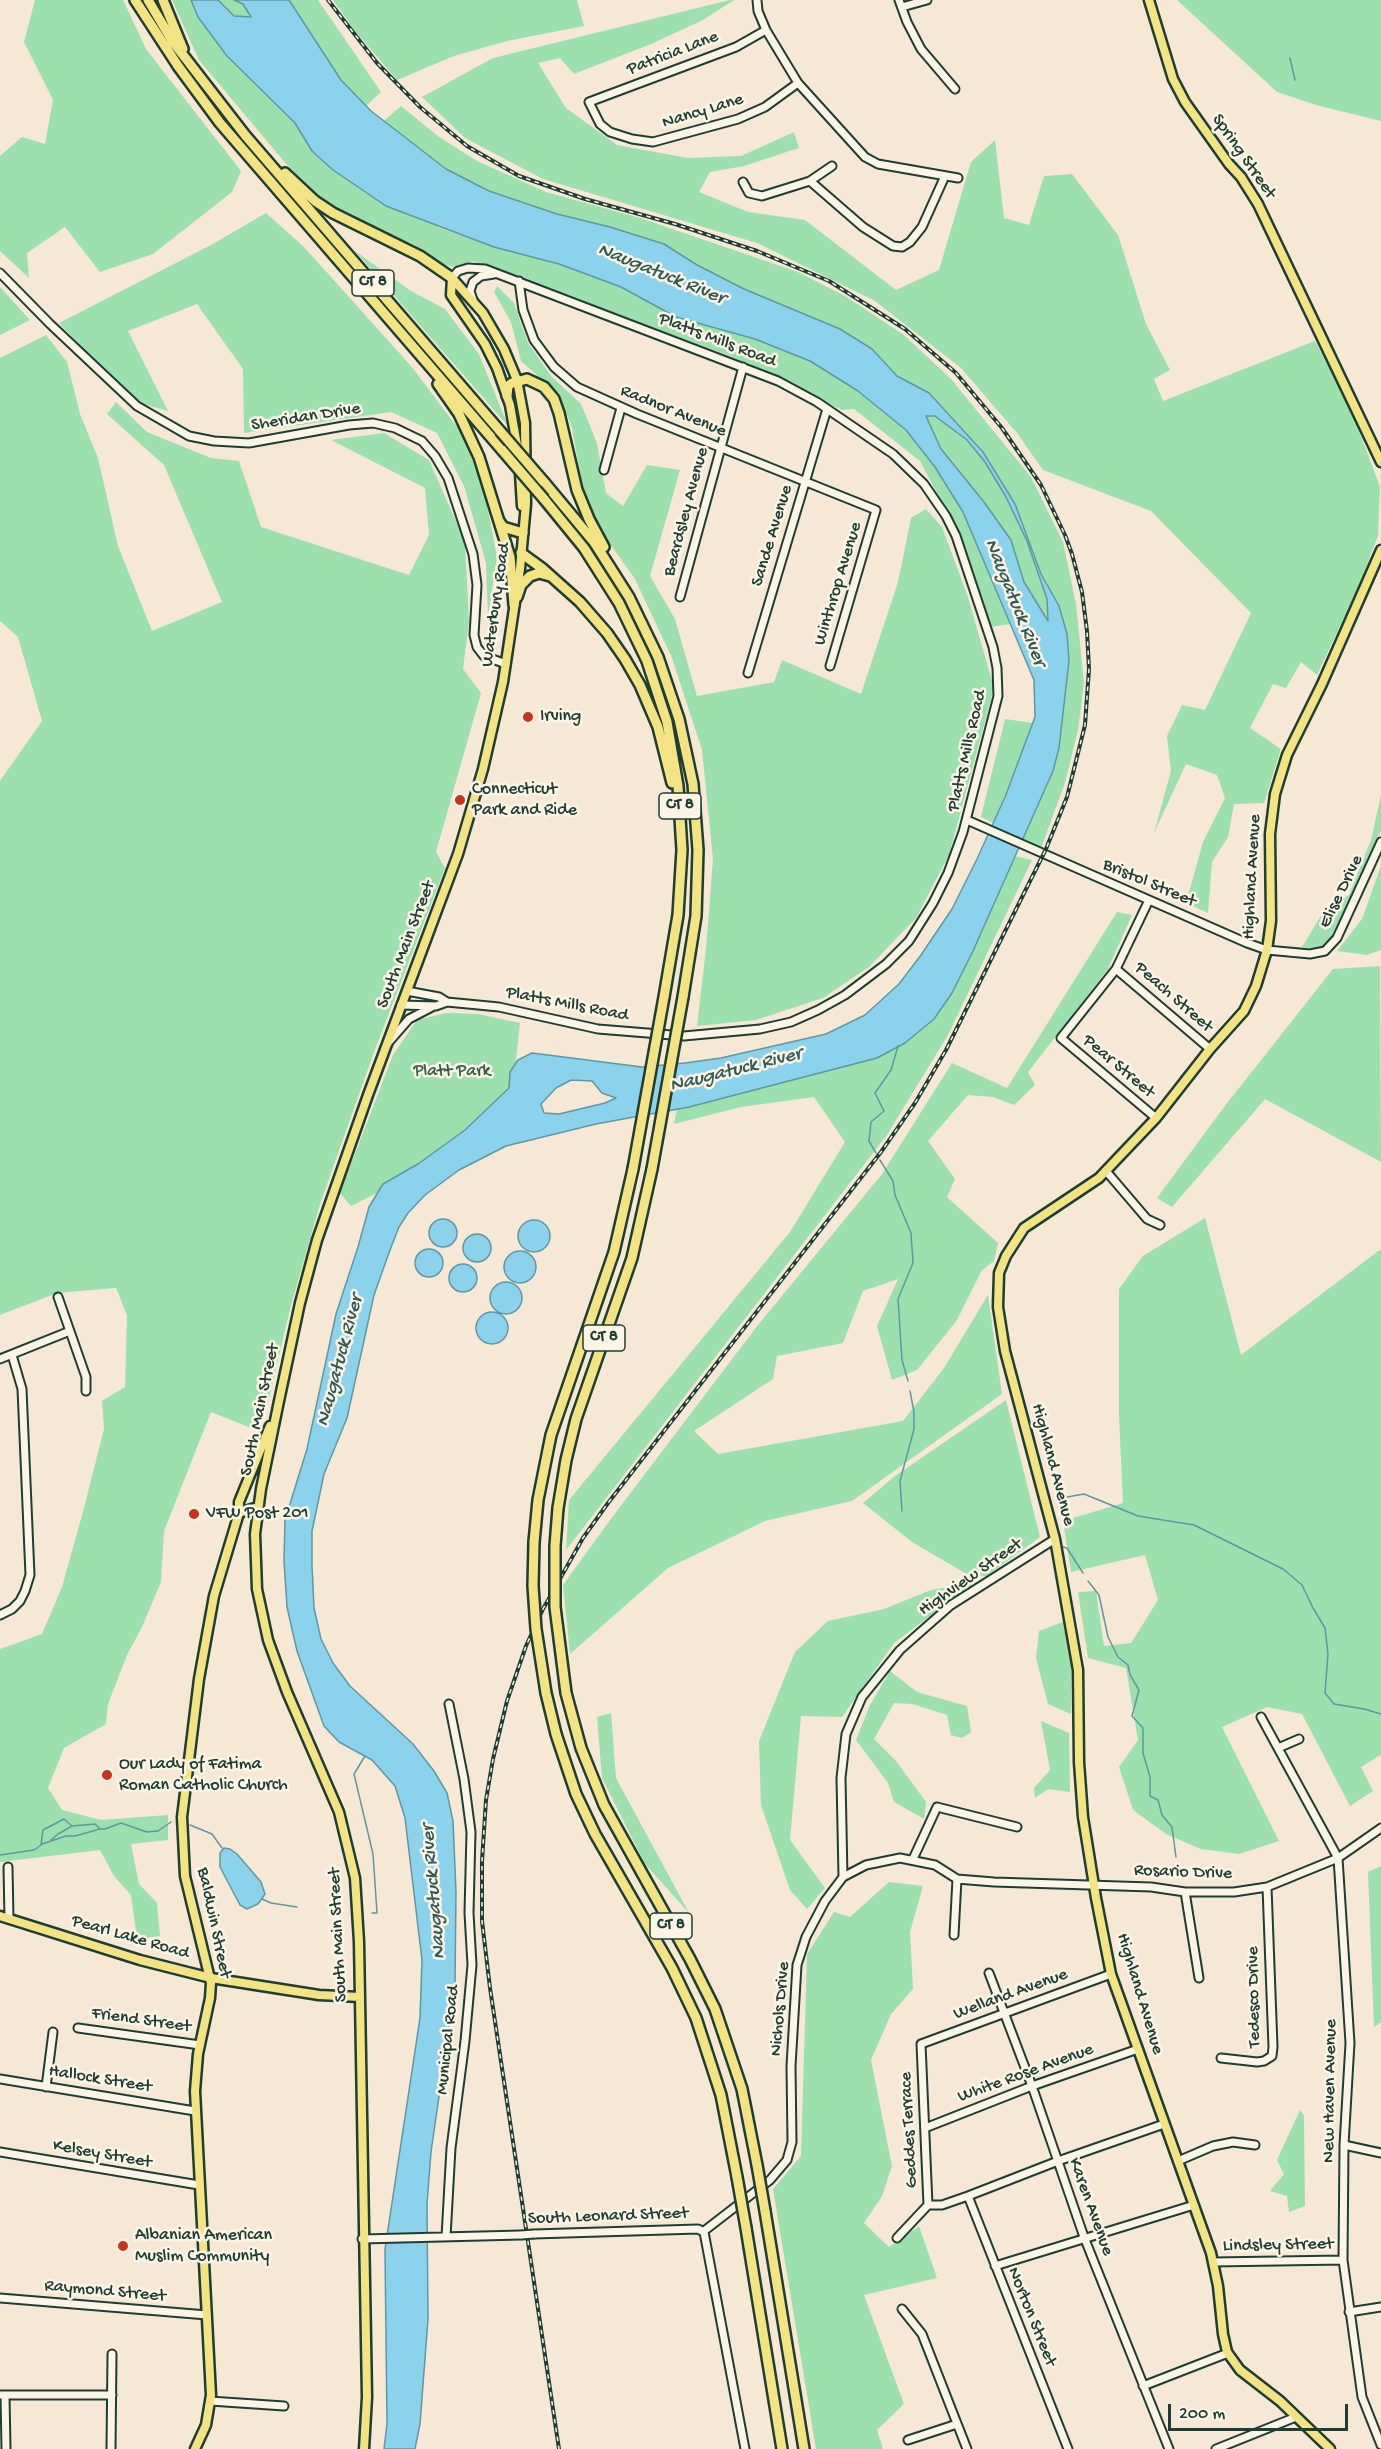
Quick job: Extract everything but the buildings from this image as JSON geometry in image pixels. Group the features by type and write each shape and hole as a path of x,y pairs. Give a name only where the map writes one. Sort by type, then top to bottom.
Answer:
{"highway":[{"name":"CT 8","path":"136,0 220,123 578,540 608,584 633,631 654,681 667,722 675,765 682,829 682,872 675,936 633,1169 614,1252 551,1435 538,1500 533,1586 536,1629 546,1693 572,1784 595,1834 672,1968 696,2018 721,2095 738,2177 782,2449"},
{"name":"CT 8","path":"148,0 173,42 245,135 594,542 639,616 666,678 679,719 689,762 695,806 698,861 697,905 683,997 643,1215 632,1258 573,1429 558,1508 555,1546 555,1607 566,1693 581,1748 604,1805 690,1959 715,2009 742,2089 765,2211 804,2449"},
{"path":"164,0 181,46 199,77"},
{"path":"245,135 324,207 343,219 420,256 452,278"},
{"path":"399,331 464,424 479,457 511,566 514,605"},
{"path":"507,396 508,386 517,380 527,379 538,383 554,399 574,480 584,509 624,580 639,616"},
{"path":"498,519 503,527 523,533"},
{"path":"522,553 562,585 588,610 633,672 663,741 671,778 682,872"},
{"path":"514,605 521,585 534,574 548,576 562,585"}],"main road":[{"name":"Spring Street","path":"1149,0 1173,79 1185,102 1251,192 1370,435 1381,462"},
{"name":"Waterbury Road","path":"452,278 472,300 498,337 517,380 524,412 527,493 522,553 503,682"},
{"name":"Waterbury Road","path":"452,278 450,289 454,300 485,344 507,396 519,457 523,533"},
{"name":"Highland Avenue","path":"1330,2449 1276,2397 1240,2370 1228,2353 1223,2334 1220,2294 1214,2262 1111,1974 1094,1885 1080,1781 1078,1670 1055,1539 1005,1351 998,1307 999,1273 1011,1247 1024,1228 1068,1201 1106,1171 1156,1118 1210,1049 1244,1011 1256,987 1267,950 1271,921 1270,834 1274,798 1287,755 1322,684 1381,550"},
{"name":"South Main Street","path":"364,2449 367,2407 357,1907 351,1857 336,1804 280,1675 266,1630 256,1575 255,1534 258,1507 300,1303 317,1240 465,833 485,763 503,682"},
{"name":"Baldwin Street","path":"195,2449 206,2426 210,2401 195,2078 210,1998 211,1978 184,1869 182,1818 206,1636 219,1573 238,1513 239,1502 276,1418"},
{"path":"238,1513 258,1507"},
{"name":"Pearl Lake Road","path":"5,1917 140,1960 211,1978 319,1995 360,1997"}],"street":[{"path":"757,0 758,11 766,30 798,83 865,158 878,164 958,178"},
{"path":"927,0 900,4 921,49 955,90"},
{"name":"Patricia Lane","path":"589,102 735,47 766,30"},
{"name":"Nancy Lane","path":"589,102 600,124 610,132 632,139 653,142 738,119 765,107 798,83"},
{"path":"743,182 749,193 762,196 810,181 832,166"},
{"path":"810,181 863,227 893,246 902,247 910,243 922,227 945,176"},
{"name":"Platts Mills Road","path":"386,1045 409,1019 447,1002 499,1007 598,1029 646,1035 721,1034 760,1029 791,1022 818,1010 852,990 886,964 909,941 941,888 967,820 997,705 999,687 993,647 964,557 946,516 917,477 893,454 827,408 789,386 744,367 499,274 473,267 458,271 452,278"},
{"name":"Sheridan Drive","path":"0,273 137,406 189,436 214,441 249,443 349,425 373,423 395,428 422,441 444,470 470,543 476,575 474,635 477,647 484,656 506,664"},
{"path":"472,300 471,287 476,279 487,274 499,274"},
{"name":"Radnor Avenue","path":"519,281 520,301 534,340 554,368 587,393 876,510"},
{"name":"Beardsley Avenue","path":"680,597 744,367"},
{"path":"604,470 621,408"},
{"name":"Sande Avenue","path":"748,673 827,408"},
{"name":"Winthrop Avenue","path":"830,666 876,510"},
{"name":"Bristol Street","path":"967,820 1267,950 1311,954 1325,951"},
{"name":"Elise Drive","path":"1325,951 1340,932 1381,842"},
{"path":"1116,969 1149,900"},
{"name":"Pear Street","path":"1116,969 1061,1038 1156,1118"},
{"name":"Peach Street","path":"1116,969 1210,1049"},
{"name":"Platts Mills Road","path":"407,991 439,996 447,1002"},
{"name":"Platts Mills Road","path":"401,1005 436,1006"},
{"path":"1106,1171 1147,1219 1160,1225"},
{"path":"58,1297 86,1377 86,1391"},
{"path":"0,1359 70,1331"},
{"path":"0,1615 12,1609 20,1601 30,1575 22,1389 12,1355"},
{"name":"Highview Street","path":"843,1877 841,1778 846,1734 862,1697 900,1650 951,1605 1055,1539"},
{"name":"Municipal Road","path":"446,2237 451,2148 472,1965 469,1913 470,1823 449,1704"},
{"name":"New Haven Avenue","path":"1261,1717 1338,1858 1350,2043 1344,2145 1343,2260 1362,2397 1381,2445"},
{"path":"1278,1748 1299,1739"},
{"path":"914,1859 937,1807 1017,1827"},
{"name":"Rosario Drive","path":"1094,1885 1151,1887 1185,1892 1234,1892 1267,1887 1338,1858 1381,1828"},
{"name":"Nichols Drive","path":"704,2231 770,2180 782,2168 790,2151 793,2133 791,2066 797,1965 806,1936 825,1901 843,1877 866,1865 886,1859 914,1859 935,1865 957,1879 1094,1885"},
{"path":"5,1917 8,1867"},
{"path":"954,1935 957,1879"},
{"name":"Tedesco Drive","path":"1221,2058 1257,2062 1272,2056 1267,1887"},
{"path":"1185,1892 1199,1978"},
{"name":"Karen Avenue","path":"989,1973 1032,2086 1084,2237 1169,2449"},
{"name":"Welland Avenue","path":"921,2044 1111,1974"},
{"name":"Friend Street","path":"78,2028 200,2045"},
{"path":"46,2087 53,2032"},
{"name":"Geddes Terrace","path":"897,2238 928,2205 921,2044"},
{"name":"White Rose Avenue","path":"925,2128 1032,2086 1138,2049"},
{"name":"Hallock Street","path":"0,2079 195,2111"},
{"path":"928,2205 942,2205 1164,2124"},
{"path":"1178,2161 1223,2144 1233,2142 1255,2145"},
{"path":"1344,2145 1381,2152"},
{"name":"Kelsey Street","path":"0,2152 200,2185"},
{"name":"Norton Street","path":"968,2196 1068,2449"},
{"path":"995,2266 1194,2205"},
{"name":"South Leonard Street","path":"363,2239 704,2231 745,2449"},
{"name":"Lindsley Street","path":"1214,2262 1343,2260"},
{"name":"Raymond Street","path":"0,2298 207,2315"},
{"path":"1349,2312 1381,2307"},
{"path":"902,2309 922,2334 967,2449"},
{"path":"1143,2386 1228,2353"},
{"path":"111,2449 112,2354"},
{"path":"6,2449 2,2395 112,2395"},
{"path":"210,2401 285,2406"},
{"path":"1216,2449 1296,2417"},
{"path":"908,2440 957,2424"}],"green space":[{"path":"35,0 123,0 146,49 241,171 232,192 153,254 100,272 65,227 27,253 29,278 0,251 0,156 22,137 45,144 53,100 24,42"},
{"path":"172,0 191,0 198,17 227,56 295,123 312,151 440,228 495,247 559,264 621,287 676,317 755,339 810,361 858,391 907,430 935,467 963,512 1010,624 991,627 964,544 920,461 854,409 842,410 730,356 473,261 452,267 439,263 417,246 353,219 328,204 287,165 199,60"},
{"path":"218,0 234,0 243,4 252,17 234,16"},
{"path":"289,0 318,0 381,92 366,106 340,80"},
{"path":"333,0 577,0 584,26 507,41 454,56 397,80 355,31"},
{"path":"734,0 703,20 651,44 574,74 560,58 538,63 566,108 617,145 688,158 741,156 794,132 799,148 744,166 710,172 699,192 748,212 805,220 896,290 939,270 971,162 995,140 1004,218 1029,225 1044,176 1072,174 1118,235 1146,324 1170,370 1154,379 1163,401 1315,341 1351,409 1380,487 1378,535 1361,581 1317,675 1301,662 1286,688 1273,684 1250,728 1281,749 1264,803 1234,804 1228,837 1212,862 1208,913 1186,903 1203,842 1225,798 1217,775 1186,764 1154,833 1171,771 1167,736 1182,705 1205,710 1251,613 1151,511 1043,470 1017,433 961,368 875,301 757,243 543,179 465,138 422,97 493,58"},
{"path":"1177,0 1381,0 1381,121 1316,105 1277,92"},
{"path":"401,106 439,137 477,161 546,192 640,218 798,272 845,296 904,335 951,379 1031,477 1063,542 1076,604 1084,683 1078,730 1065,783 1041,848 1022,839 1053,771 1059,748 1069,661 1067,634 1059,606 1041,574 1015,504 983,452 929,393 897,376 872,349 840,330 744,289 697,265 664,244 557,214 492,192 446,169 384,121"},
{"path":"266,213 304,247 411,366 464,436 486,499 497,557 488,617 486,563 464,486 437,433 391,412 244,433 243,369 197,304 128,331 168,411 143,404 97,363 59,323 211,245"},
{"path":"355,251 411,291 445,309 479,354 508,426"},
{"path":"497,286 514,303 528,343 551,376 581,404 597,443 606,493 623,506 647,465 680,470 650,576 675,619 697,696 774,682 782,660 861,694 898,582 911,518 926,509 942,527 968,597 994,688 949,855 916,918 869,967 823,998 756,1020 697,1026 713,859 702,750 672,658 635,579 598,527 582,485 572,428 559,395 521,361 511,322 494,292"},
{"path":"0,287 30,320 0,335"},
{"path":"46,335 67,362 80,414 98,458 118,546 152,631 222,602 164,465 107,414 116,402 147,432 211,458 239,461 261,527 409,575 429,535 425,488 331,440 384,433 429,460 465,542 469,621 463,669 481,693 436,852 445,868 374,1052 320,1204 290,1309 267,1407 256,1430 211,1412 164,1531 161,1582 127,1655 108,1704 106,1724 64,1748 48,1788 62,1810 101,1820 168,1815 168,1840 131,1844 139,1884 157,1903 160,1936 137,1939 131,1895 114,1876 100,1850 0,1862 0,1649 42,1634 62,1587 84,1508 104,1429 102,1401 125,1387 127,1315 116,1288 57,1293 0,1315 0,781 42,721 18,637 0,621 0,358"},
{"path":"935,415 967,440 985,462 1006,497 1027,541 1047,599 1048,622 1024,582 1011,540 941,449 926,416"},
{"path":"1005,719 1033,723 994,823 981,817"},
{"path":"1381,795 1381,830 1355,896 1329,944 1315,949 1302,947 1325,909 1349,895 1371,840"},
{"path":"1014,856 1032,860 948,1035 887,1135 566,1550 569,1500 790,1232 845,1142 814,1097 741,1107 674,1124 677,1109 877,1058 905,1043 934,1019 952,993 973,951"},
{"path":"1381,866 1381,950 1367,955 1337,951 1362,919"},
{"path":"1117,912 1132,915 1108,969 1028,1072 1035,1085 1014,1105 993,1097 968,1095 928,1141 955,1179 947,1197 998,1243 994,1261 982,1270 957,1320 917,1370 892,1380 877,1326 898,1279 863,1291 843,1343 777,1356 773,1379 694,1431 718,1454 903,1421 944,1368 988,1295 1002,1394 852,1501 765,1521 668,1568 570,1654 563,1585 613,1516 758,1325 882,1174 952,1063 1007,1088"},
{"path":"1380,966 1381,1162 1265,1099 1172,1207 1157,1198 1224,1107 1333,969"},
{"name":"Platt Park","path":"446,1013 478,1014 520,1023 513,1088 491,1117 397,1183 351,1206 340,1193 393,1055 417,1020"},
{"path":"1205,1218 1241,1355 1381,1249 1381,1755 1361,1767 1373,1791 1350,1806 1302,1714 1267,1707 1222,1727 1279,1841 1239,1854 1201,1849 1166,1834 1133,1810 1119,1767 1138,1740 1126,1668 1088,1658 1078,1592 1096,1591 1104,1646 1131,1643 1158,1600 1145,1555 1071,1572 1063,1521 1123,1503 1119,1416 1119,1289 1143,1256"},
{"path":"1006,1400 1040,1537 987,1576 970,1576 912,1542 863,1503 895,1476"},
{"path":"976,1582 894,1643 842,1717 801,1716 790,1840 825,1888 807,1909 790,1890 761,1805 759,1741 795,1652 828,1621 884,1609 931,1590"},
{"path":"1063,1622 1071,1664 1071,1714 1048,1704 1036,1658 1039,1631"},
{"path":"890,1671 917,1692 967,1706 971,1732 962,1738 951,1735 947,1715 912,1704 894,1703 874,1739 896,1761 926,1802 924,1819 894,1802 888,1783 856,1740 870,1705"},
{"path":"611,1713 616,1778 689,1913 645,1864 602,1778 597,1717"},
{"path":"1041,1721 1069,1733 1070,1792 1048,1789 1035,1798 1034,1788 1050,1770"},
{"path":"1381,1866 1381,2022 1374,2027 1368,1872"},
{"path":"889,1882 923,1886 910,1932 913,1989 891,2014 871,2060 892,2166 882,2196 864,2223 889,2247 919,2226 937,2278 864,2295 904,2404 877,2430 883,2449 816,2449 773,2189 801,2156 807,1954 834,1912 850,1917"},
{"path":"1300,2110 1304,2115 1305,2206 1289,2212 1287,2196 1270,2191 1284,2174 1277,2160"}],"water":[{"name":"Naugatuck River","path":"191,0 218,0 234,16 251,17 243,4 234,0 289,0 341,80 371,111 446,169 489,191 557,214 664,244 697,265 744,289 840,329 872,349 897,376 929,393 983,452 1015,504 1041,574 1059,606 1067,634 1069,661 1059,748 1053,771 973,951 952,993 934,1019 905,1043 877,1058 689,1107 596,1124 506,1146 459,1170 425,1195 408,1213 399,1227 390,1250 374,1295 347,1418 324,1474 312,1531 312,1566 314,1608 321,1639 333,1663 350,1686 413,1744 434,1771 447,1793 453,1821 456,1892 455,1985 431,2152 427,2204 428,2319 420,2424 415,2449 384,2449 387,2424 385,2249 420,2018 422,1960 405,1818 395,1786 372,1760 339,1742 324,1726 297,1651 287,1607 284,1561 285,1520 307,1449 336,1314 369,1207 383,1184 418,1164 465,1130 509,1088 510,1072 518,1060 532,1053 642,1067 685,1063 721,1058 826,1034 865,1015 899,984 952,909 1005,797 1035,717 1034,680 963,512 935,467 906,430 858,391 810,361 755,339 676,317 621,287 559,264 494,247 386,206 333,170 312,151 295,123 227,56 198,17","holes":["926,416 935,416 967,440 985,462 1006,497 1027,541 1047,599 1048,621 1024,582 1011,540 941,449","571,1080 592,1081 602,1093 616,1098 605,1103 559,1114 544,1113 541,1104 556,1088"]},
{"path":"443,1219 453,1223 457,1233 453,1243 443,1247 433,1243 429,1233 433,1223"},
{"path":"534,1220 545,1225 550,1236 545,1247 534,1252 523,1247 518,1236 523,1225"},
{"path":"477,1234 487,1238 491,1248 487,1258 477,1262 467,1258 463,1248 467,1238"},
{"path":"429,1249 439,1253 443,1263 439,1273 429,1277 419,1273 415,1263 419,1253"},
{"path":"520,1251 531,1256 536,1267 531,1278 520,1283 509,1278 504,1267 509,1256"},
{"path":"463,1264 473,1268 477,1278 473,1288 463,1292 453,1288 449,1278 453,1268"},
{"path":"506,1282 517,1287 522,1298 517,1309 506,1314 495,1309 490,1298 495,1287"},
{"path":"492,1312 503,1317 508,1328 503,1339 492,1344 481,1339 476,1328 481,1317"},
{"path":"224,1848 237,1854 261,1882 265,1894 258,1904 247,1909 240,1905 220,1867 220,1853"}],"waterway":[{"path":"1290,58 1295,80"},
{"path":"876,1153 869,1141 871,1122 884,1111 875,1093 891,1070 898,1046"},
{"path":"880,1160 893,1181 895,1195 911,1233 913,1263 898,1299 902,1360 908,1381"},
{"path":"902,1511 900,1481 914,1429 910,1391"},
{"path":"1056,1499 1084,1494 1138,1516 1194,1525 1283,1569 1302,1585 1325,1628 1328,1654 1325,1693 1334,1704 1381,1714"},
{"path":"1063,1547 1067,1548 1083,1573"},
{"path":"1088,1581 1099,1595 1108,1637 1118,1657 1128,1665 1130,1675 1139,1690 1132,1716 1143,1728 1143,1753 1150,1777 1150,1796 1158,1800 1162,1815 1172,1827 1176,1857"},
{"path":"365,1756 354,1774 373,1854 377,1913 372,1913"},
{"path":"0,1855 34,1850 41,1845 43,1830 64,1819 72,1826 95,1824 100,1829 105,1829 121,1823 147,1832 158,1831 171,1822"},
{"path":"190,1825 212,1834 222,1848"},
{"path":"50,1841 72,1826"},
{"path":"42,1844 100,1829"},
{"path":"262,1899 271,1903 297,1907"}],"railway":[{"path":"328,0 377,63 420,107 467,146 519,176 585,199 675,224 757,251 829,281 905,329 956,373 1002,428 1041,485 1072,554 1082,592 1087,631 1089,669 1085,725 1067,797 1046,849 946,1050 915,1103 881,1152 583,1538 543,1609 526,1646 507,1701 486,1800 482,1861 482,1921 559,2449"}],"place":[{"name":"Irving","path":"528,717"},
{"name":"Connecticut Park and Ride","path":"460,800"},
{"name":"VFW Post 201","path":"194,1514"},
{"name":"Our Lady of Fatima Roman Catholic Church","path":"107,1775"},
{"name":"Albanian American Muslim Community","path":"123,2246"}]}
